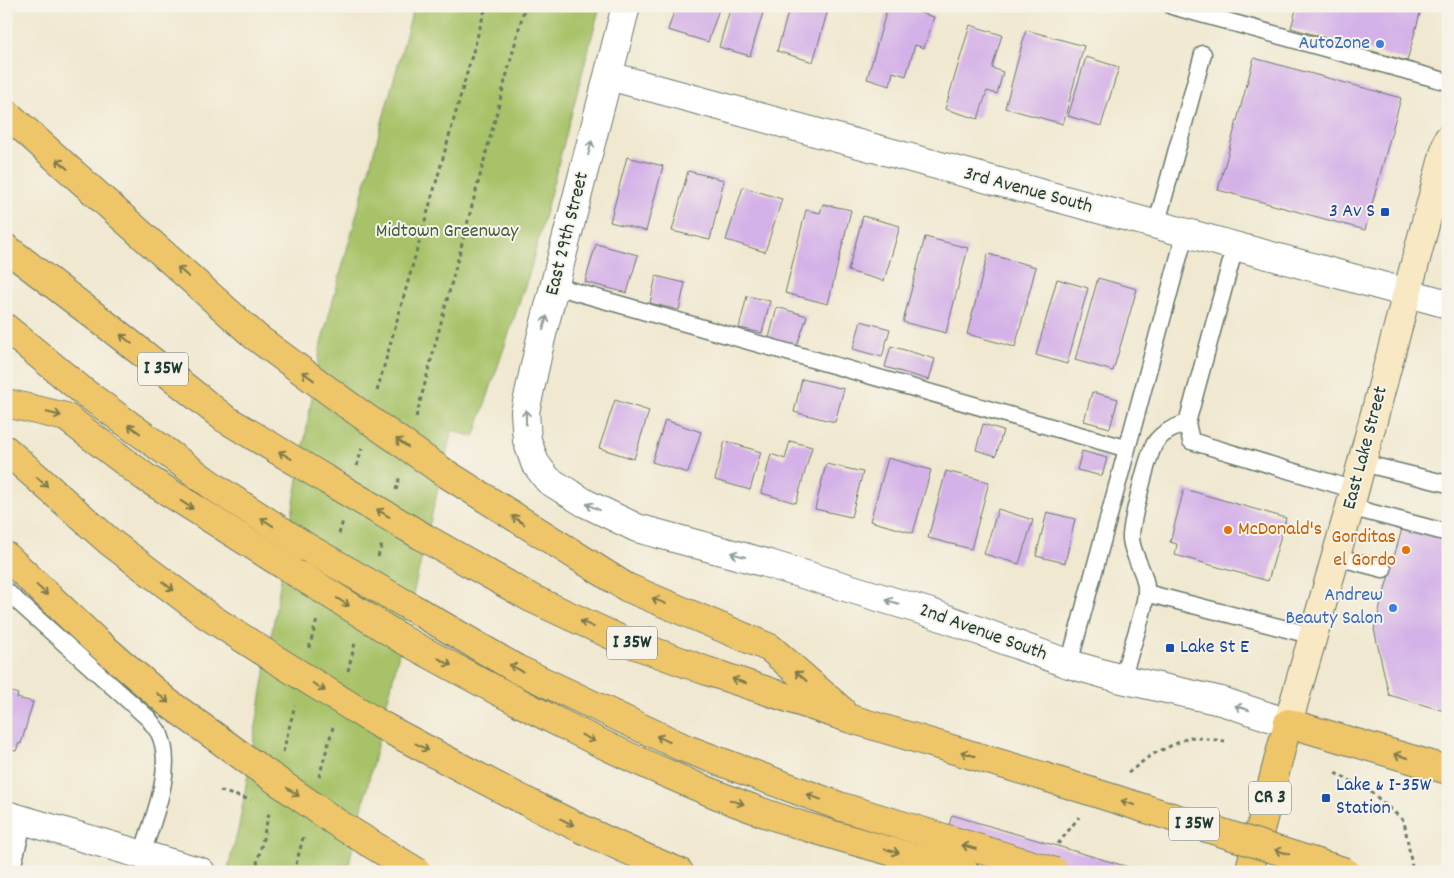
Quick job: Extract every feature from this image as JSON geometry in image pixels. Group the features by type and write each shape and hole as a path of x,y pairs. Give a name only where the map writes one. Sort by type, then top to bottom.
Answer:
{"main road":[{"path":"6,113 256,337 348,405 442,471 626,587 770,648 852,719"},
{"name":"East Lake Street","path":"1250,872 1288,723 1337,556 1448,139"},
{"name":"I 35W","path":"6,248 114,330 224,418 425,538 531,598 622,640 707,671 852,719 1042,776 1346,872"},
{"path":"6,328 84,392 209,484 308,548 517,669 684,748 838,806 1054,872"},
{"path":"6,403 66,417 145,477 402,638 502,694 595,741 722,797 875,847 965,872"},
{"path":"6,450 110,542 208,616 278,661 380,724 512,795 614,844 679,872"},
{"path":"6,556 96,641 167,702 337,823 417,872"},
{"name":"2nd Avenue South","path":"1288,723 1448,770"}],"street":[{"name":"East 29th Street","path":"535,463 527,440 526,412 555,286 626,6"},
{"name":"3rd Avenue South","path":"609,76 1448,304"},
{"name":"2nd Avenue South","path":"535,463 548,480 586,503 637,528 766,563 931,613 1069,664 1122,679 1221,701 1288,723"},
{"path":"11,817 142,854 171,868 201,872"}],"lane":[{"path":"1172,6 1448,82"},
{"path":"1156,226 1203,54"},
{"path":"1069,664 1125,448 1185,234"},
{"path":"1235,247 1187,423 1191,441 1448,533"},
{"path":"555,286 1125,448"},
{"path":"1122,679 1146,593 1142,568 1135,555 1131,540 1132,520 1155,443 1168,431 1187,423"},
{"path":"1362,463 1447,479"},
{"path":"1337,556 1383,569"},
{"path":"6,591 149,719 160,736 164,757 164,784 142,854"},
{"path":"1146,593 1314,636"},
{"path":"11,817 11,872"}],"path":[{"path":"1335,773 1370,791 1404,821 1413,872"},
{"path":"220,791 254,800"}],"green space":[{"name":"Midtown Greenway","path":"414,6 600,6 530,271 474,437 452,430 347,872 227,872 239,826 321,344"}],"building":[{"path":"676,6 720,6 708,42 668,30"},
{"path":"731,6 765,6 750,56 719,47"},
{"path":"790,6 829,6 813,62 777,51"},
{"path":"888,6 897,6 934,17 924,48 915,45 906,76 893,72 890,86 867,79"},
{"name":"AutoZone","path":"1297,6 1422,6 1407,61 1291,28"},
{"path":"970,25 1002,35 992,68 1003,72 997,94 987,91 978,119 945,109"},
{"path":"1026,30 1084,46 1063,124 1005,108"},
{"path":"1086,57 1119,67 1101,126 1068,116"},
{"path":"1254,58 1401,98 1365,230 1218,190"},
{"path":"627,157 663,166 646,231 610,222"},
{"path":"688,171 724,180 710,240 672,231"},
{"path":"743,187 782,199 765,252 726,240"},
{"path":"823,204 851,210 828,304 785,293 806,210 820,213"},
{"path":"863,216 900,226 884,281 848,271"},
{"path":"925,237 968,248 946,333 903,322"},
{"path":"596,244 638,255 627,293 585,282"},
{"path":"988,254 1036,267 1015,347 967,334"},
{"path":"656,276 685,283 679,310 650,303"},
{"path":"1098,278 1137,289 1113,371 1075,360"},
{"path":"1057,279 1088,288 1067,364 1036,355"},
{"path":"747,296 770,301 762,333 739,328"},
{"path":"777,307 807,316 797,346 769,338"},
{"path":"861,321 890,329 882,357 853,349"},
{"path":"891,346 935,359 929,380 885,367"},
{"path":"802,379 844,389 835,422 794,412"},
{"path":"1092,392 1118,399 1110,428 1084,421"},
{"path":"615,400 649,411 634,459 599,448"},
{"path":"665,420 701,432 688,473 652,462"},
{"path":"983,424 1003,430 996,456 976,450"},
{"path":"725,441 761,452 750,490 715,480"},
{"path":"790,441 812,447 796,503 761,493 771,454 785,459"},
{"path":"1082,451 1107,458 1102,476 1077,470"},
{"path":"888,458 931,470 913,533 870,521"},
{"path":"826,464 863,472 851,517 815,509"},
{"path":"946,471 989,482 971,549 928,538"},
{"name":"McDonald's","path":"1184,489 1286,518 1268,581 1175,555 1177,544 1170,542"},
{"path":"998,509 1033,520 1019,564 984,554"},
{"path":"1047,512 1075,519 1065,563 1036,556"},
{"path":"1403,525 1448,538 1448,712 1389,695 1374,629"},
{"path":"6,690 18,694 17,698 33,702 21,744 19,743 16,751 6,749"},
{"path":"952,815 1142,871 1142,872 935,872"}],"place":[{"name":"AutoZone","path":"1380,44"},
{"name":"3 Av S","path":"1385,212"},
{"name":"McDonald's","path":"1228,530"},
{"name":"Gorditas el Gordo","path":"1406,550"},
{"name":"Andrew Beauty Salon","path":"1393,608"},
{"name":"Lake St E","path":"1170,648"},
{"name":"Lake & I-35W Station","path":"1326,798"}]}
